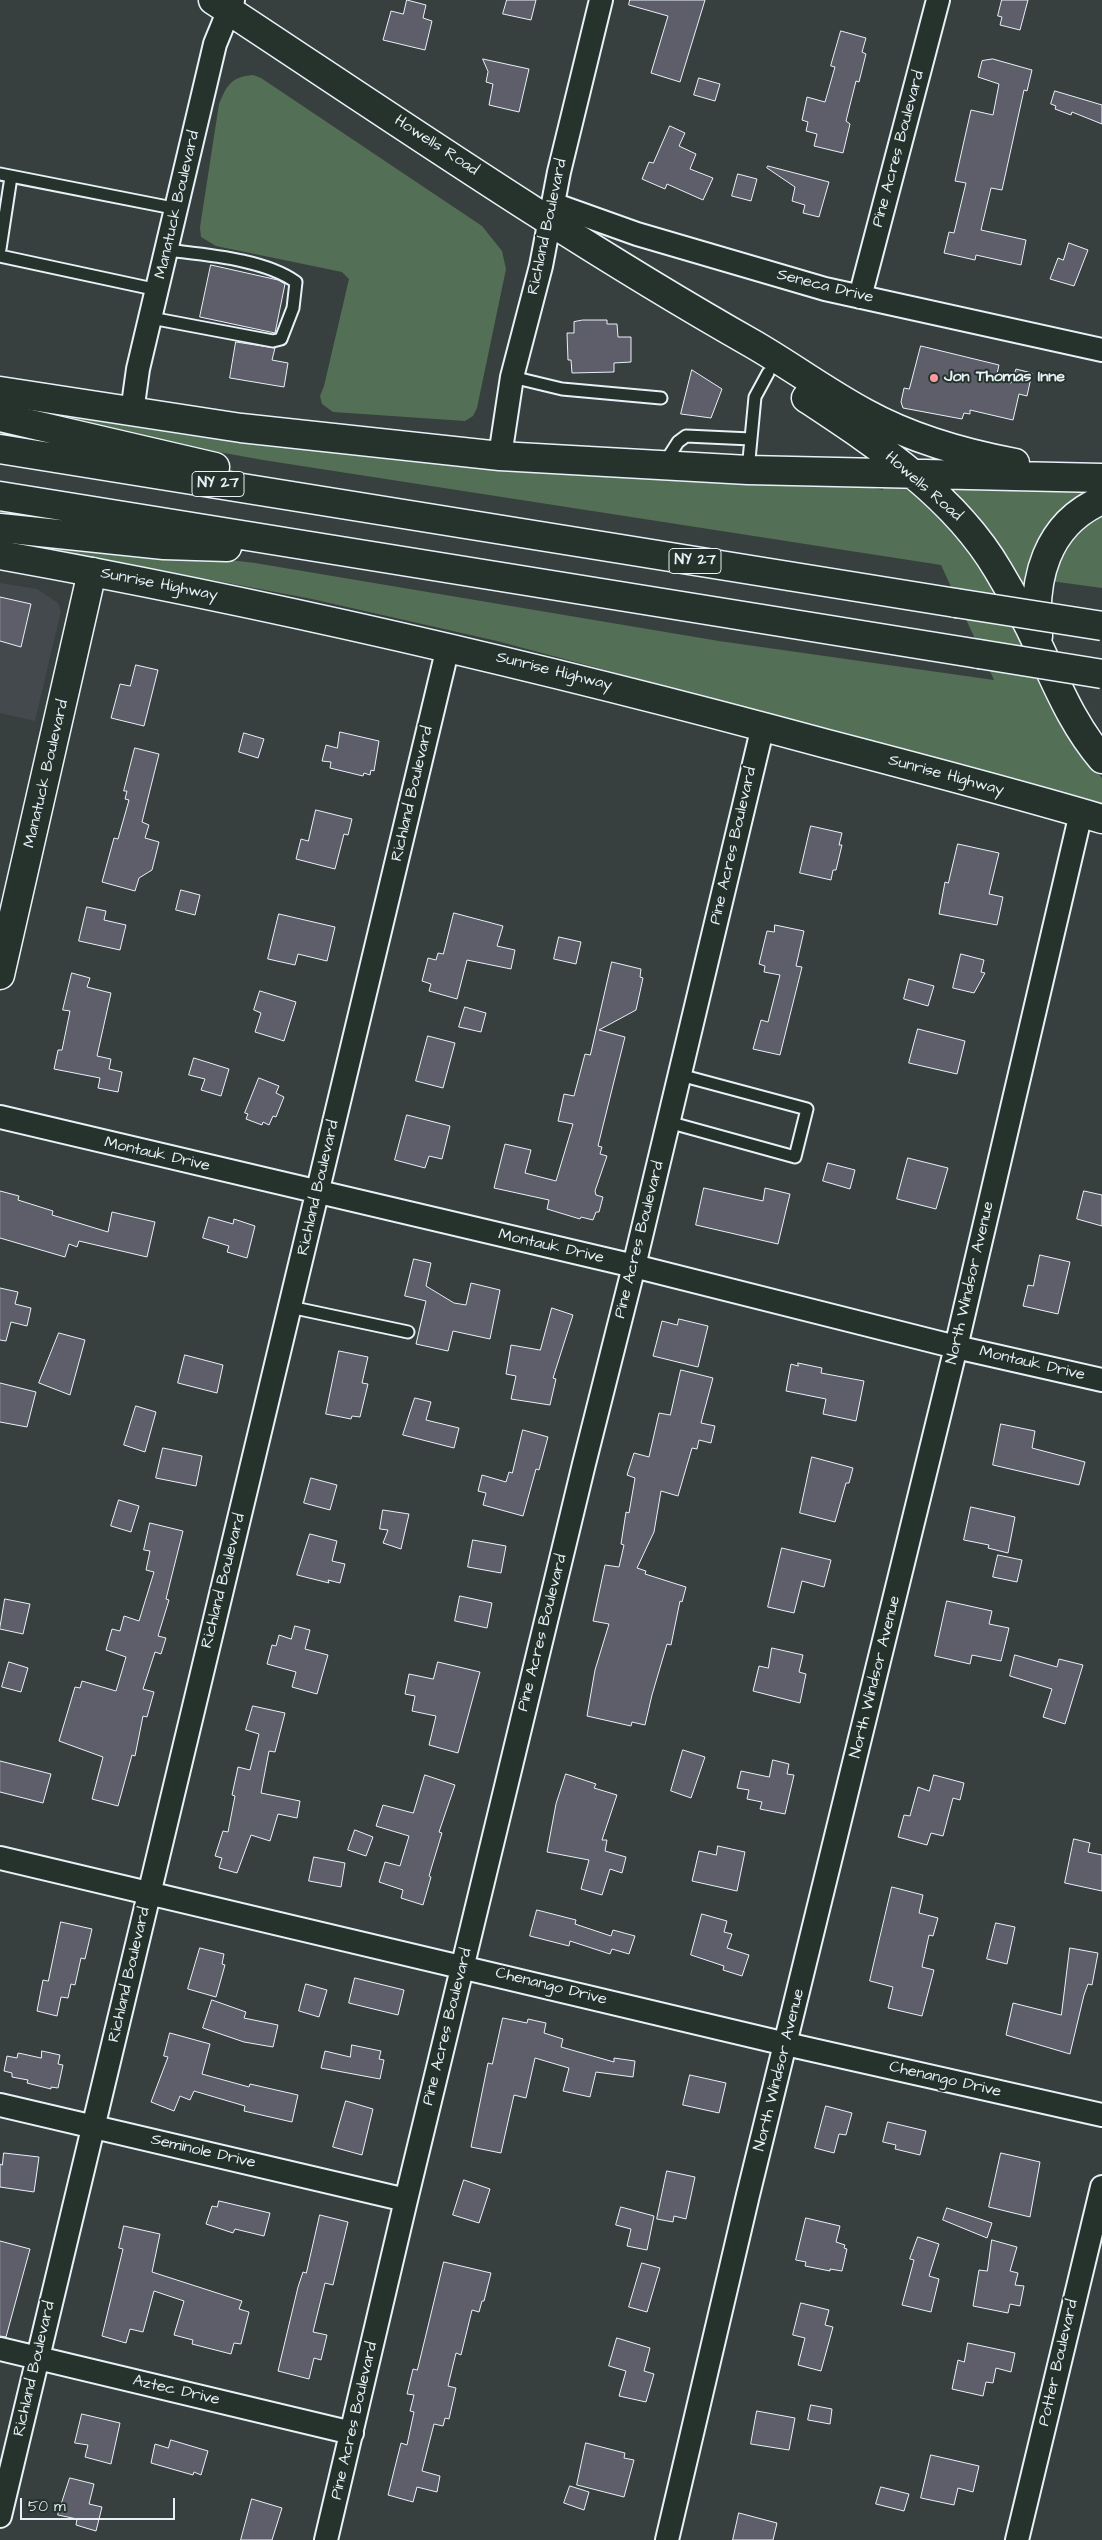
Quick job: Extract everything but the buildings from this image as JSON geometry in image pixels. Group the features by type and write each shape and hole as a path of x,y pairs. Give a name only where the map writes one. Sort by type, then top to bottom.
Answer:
{"main road":[{"name":"Howells Road","path":"225,3 551,212 768,372 820,407 913,475 944,500 972,531 997,569 1038,645 1068,709 1102,758"},
{"name":"Howells Road","path":"659,291 777,358 864,413 909,434 964,453 1097,485"},
{"path":"0,391 298,435 500,456 662,466 913,475 1097,485"},
{"path":"0,417 435,519"},
{"name":"NY 27","path":"0,449 1102,626"},
{"path":"1038,645 1037,596 1040,571 1049,548 1097,485"},
{"path":"0,496 1102,674"},
{"path":"0,528 164,545 344,552"},
{"name":"Sunrise Highway","path":"0,555 259,605 600,683 1092,816"},
{"name":"Manatuck Boulevard","path":"0,975 92,572"}],"street":[{"name":"Richland Boulevard","path":"500,456 512,377 541,266 551,212 601,0"},
{"name":"Pine Acres Boulevard","path":"860,297 938,0"},
{"name":"Manatuck Boulevard","path":"132,412 138,370 178,209 225,3"},
{"name":"Seneca Drive","path":"551,212 860,297 1102,350"},
{"name":"Richland Boulevard","path":"0,2516 448,647"},
{"name":"Pine Acres Boulevard","path":"326,2540 406,2200 579,1484 634,1266 763,726"},
{"name":"North Windsor Avenue","path":"667,2540 956,1347 1092,816"},
{"name":"Montauk Drive","path":"0,1117 634,1266 956,1347 1102,1380"},
{"name":"Chenango Drive","path":"0,1858 463,1966 786,2044 1102,2115"},
{"name":"Seminole Drive","path":"0,2105 406,2200"},
{"name":"Potter Boulevard","path":"1017,2540 1102,2187"},
{"name":"Aztec Drive","path":"0,2349 352,2433"}],"lane":[{"path":"0,249 6,176 178,209"},
{"path":"151,318 273,341 281,339 293,308 296,282 286,275 231,258 167,250"},
{"path":"0,256 158,290"},
{"path":"748,470 755,397 768,372"},
{"path":"512,377 562,390 661,398"},
{"path":"662,466 678,442 686,436 751,439"},
{"path":"668,1122 795,1157 807,1109 680,1075"},
{"path":"290,1307 408,1332"}],"shaded area":[{"path":"0,583 37,589 58,603 61,611 35,721 0,713"}],"green space":[{"path":"253,75 261,78 482,226 502,251 506,269 477,408 473,416 465,421 333,412 322,404 320,396 349,279 342,272 216,246 201,237 200,227 219,104 231,83 240,78"},
{"path":"0,399 871,483 873,488 883,490 885,482 917,493 944,515 968,543 989,577 1055,713 1077,747 1102,778 1102,803 497,641 312,599 29,545 33,536 255,563 719,641 994,680 941,565 263,460 124,435 0,406"},
{"path":"957,485 1091,491 1061,513 1043,537 1037,550 1034,565 1030,602 977,514 955,491"},
{"path":"1102,505 1102,588 1043,580 1057,544"}],"place":[{"name":"Jon Thomas Inne","path":"934,378"}]}
